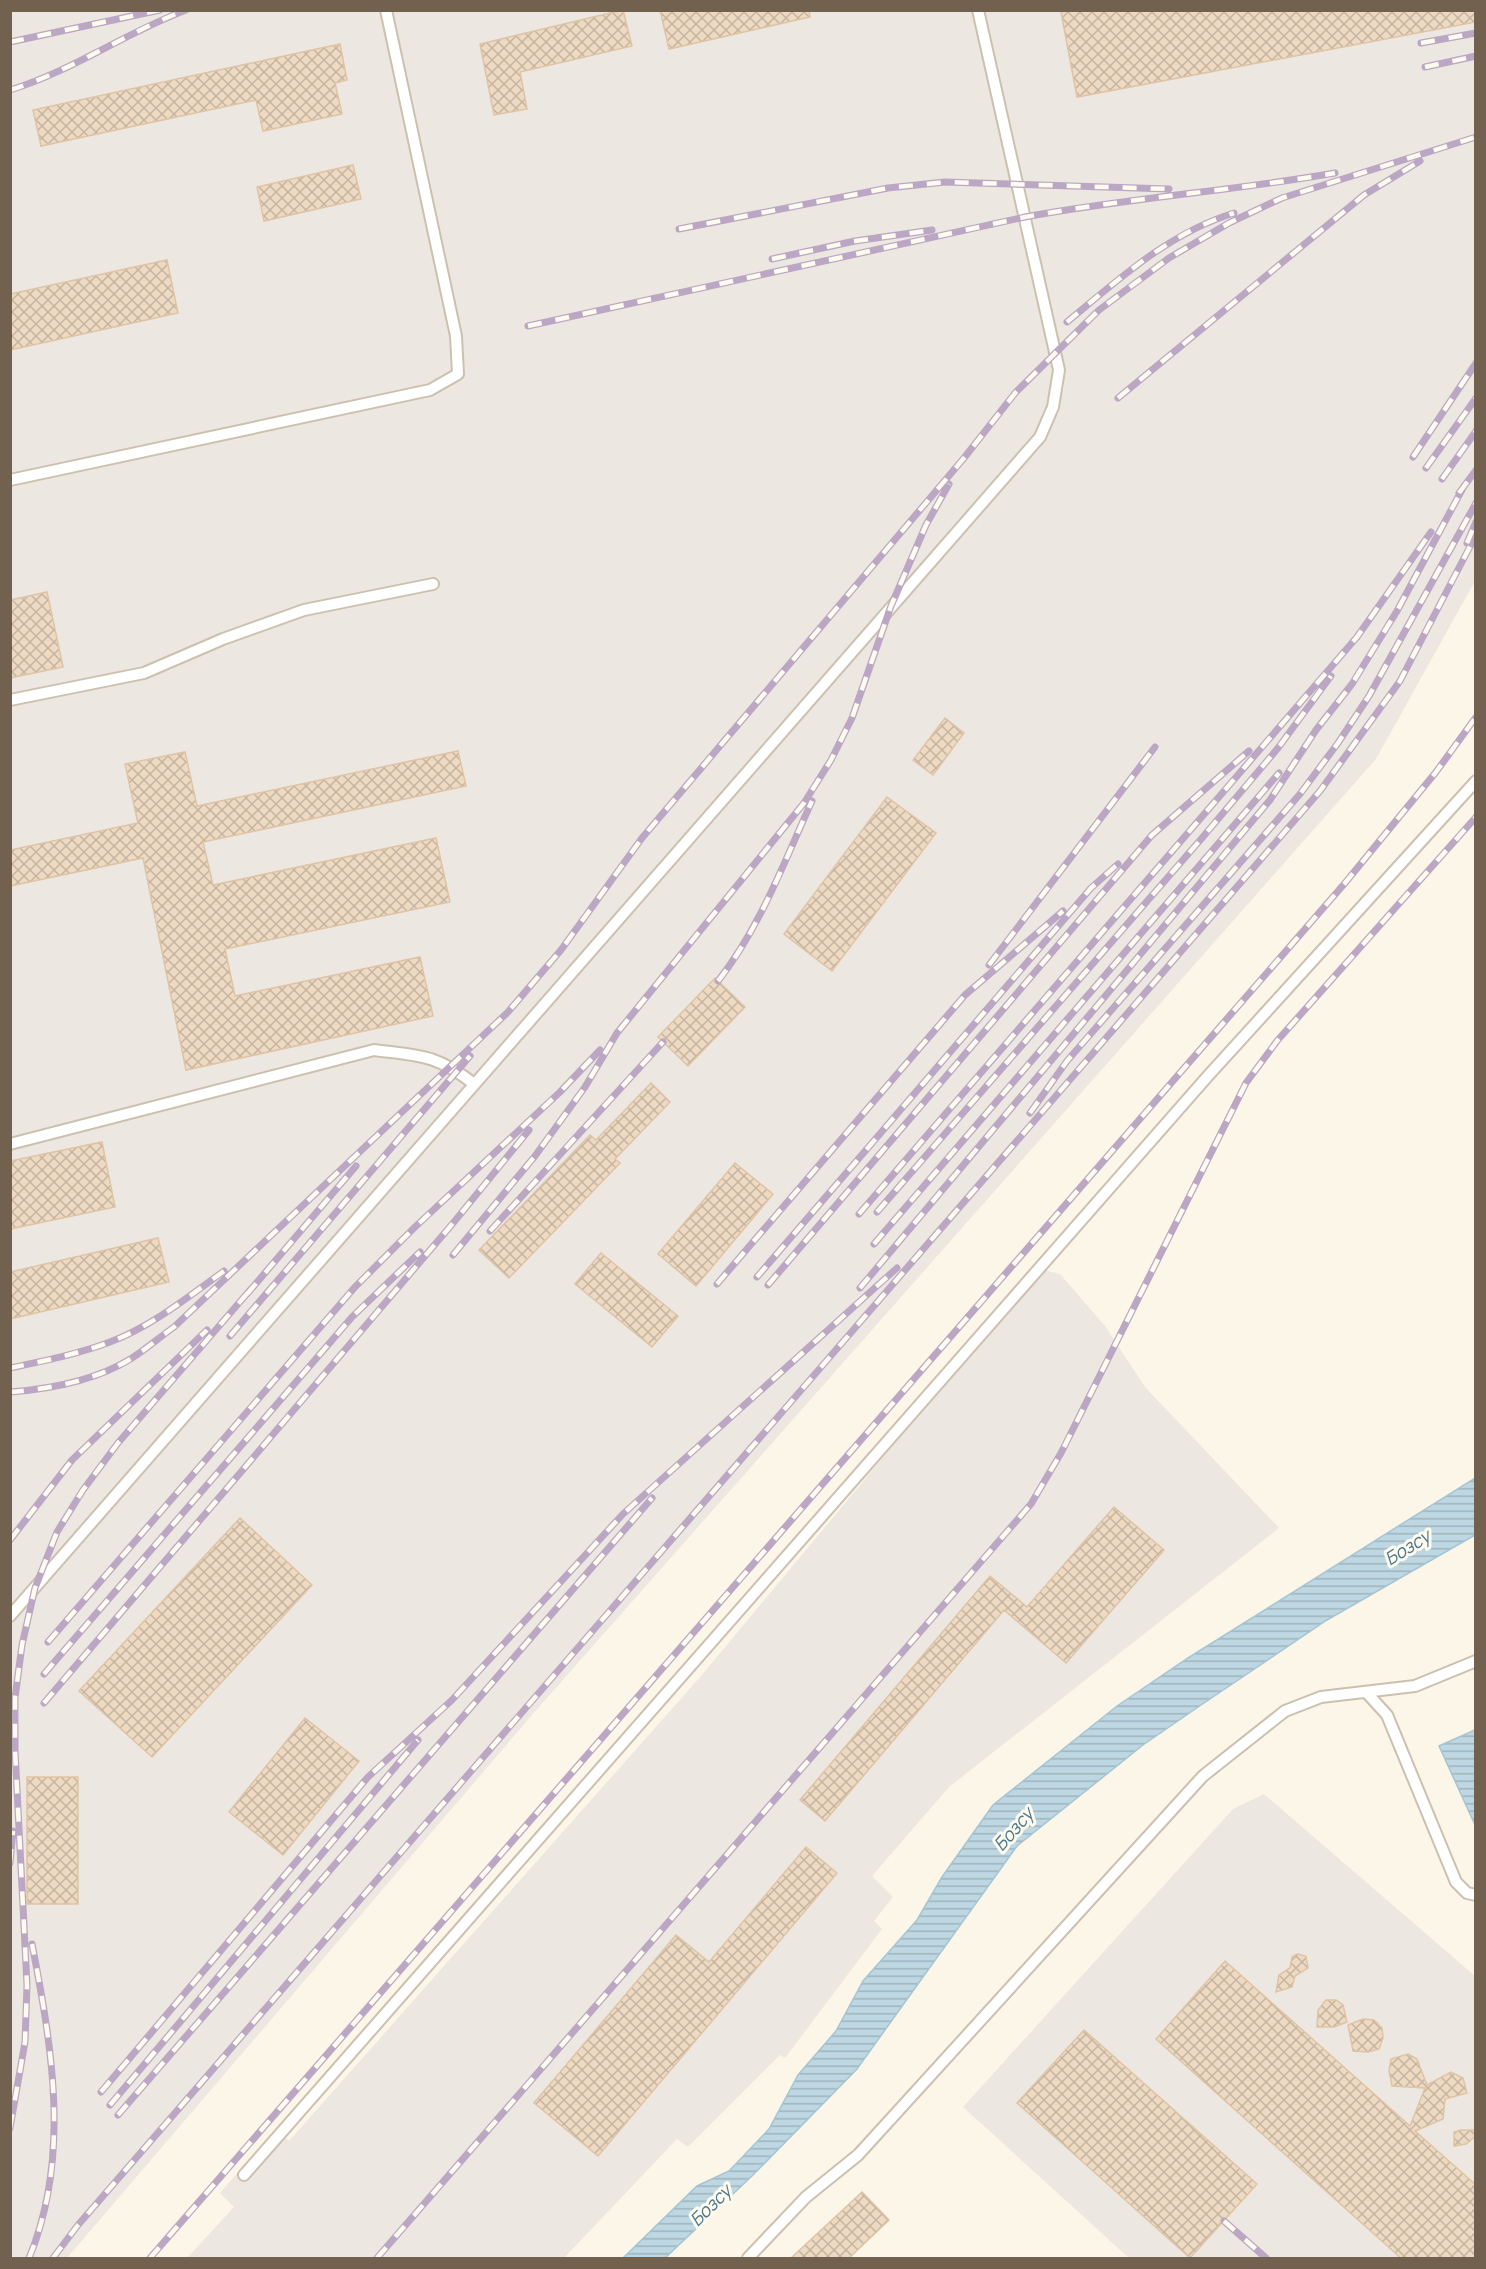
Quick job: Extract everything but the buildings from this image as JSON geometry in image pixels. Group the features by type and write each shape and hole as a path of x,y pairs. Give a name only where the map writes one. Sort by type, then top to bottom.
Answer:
{"lane":[{"path":"10,480 430,390 458,374 456,336 386,10"},
{"path":"10,1616 1040,437 1053,407 1059,370 978,10"},
{"path":"10,700 144,674 223,639 304,610 433,584"},
{"path":"244,2175 1207,1077 1476,781"},
{"path":"10,1144 374,1050 429,1056 457,1071 474,1084"},
{"path":"748,2259 806,2198 858,2155 1203,1776 1285,1711 1322,1697 1415,1686 1476,1661"},
{"path":"1366,1692 1387,1715 1456,1882 1467,1893 1476,1895"}],"shaded area":[{"path":"10,11 1476,11 1475,581 1376,759 532,1715 67,2258 15,2258 10,2255"},
{"path":"1040,1269 1060,1274 1105,1326 1145,1387 1279,1528 949,1787 872,1876 893,1897 874,1921 882,1929 785,2058 780,2055 688,2147 677,2139 564,2258 187,2258 234,2207 220,2193 276,2129 289,2141 701,1676"},
{"path":"1264,1794 1475,1976 1475,2258 1129,2258 963,2107 1233,1809"}],"water":[{"name":"Бозсу","path":"1475,1478 1475,1535 1327,1620 1204,1703 1143,1745 1017,1846 857,2069 752,2176 665,2258 623,2258 697,2186 729,2171 769,2129 798,2075 836,2031 863,1981 917,1920 942,1877 993,1805 1117,1706 1188,1658"},
{"path":"1475,1730 1475,1825 1439,1746"}],"railway":[{"path":"10,42 160,10"},
{"path":"10,90 55,73 163,19 186,10"},
{"path":"1421,43 1476,33"},
{"path":"1425,67 1476,56"},
{"path":"10,1392 41,1389 89,1378 132,1358 174,1327 508,1012 561,950 642,838 964,458 1016,392 1099,310 1169,258 1229,223 1282,198 1476,137"},
{"path":"1118,398 1364,195 1420,161"},
{"path":"528,326 1025,217 1335,173"},
{"path":"679,229 888,188 945,182 1169,189"},
{"path":"1067,322 1166,245 1188,232 1234,213"},
{"path":"772,259 855,241 932,230"},
{"path":"1413,457 1476,363"},
{"path":"1426,468 1476,398"},
{"path":"1442,479 1476,431"},
{"path":"1459,493 1476,470"},
{"path":"453,1255 535,1156 585,1087 617,1033 804,803 831,760 852,718 891,606 926,525 949,484"},
{"path":"860,1288 1270,800 1316,730 1352,684 1397,611 1464,486"},
{"path":"1030,1113 1067,1061 1300,794 1338,743 1369,696 1476,503"},
{"path":"1467,543 1476,522"},
{"path":"859,1214 1357,637 1431,532"},
{"path":"53,2258 78,2225 1320,791 1400,681 1476,535"},
{"path":"877,1212 1202,838 1278,748 1331,676"},
{"path":"150,2258 1345,883 1436,772 1476,717"},
{"path":"989,965 1155,747"},
{"path":"768,1285 1152,835 1249,751"},
{"path":"874,1244 1279,773"},
{"path":"718,981 733,961 759,917 812,801"},
{"path":"377,2258 1031,1504 1061,1453 1246,1083 1277,1041 1476,817"},
{"path":"757,1277 1091,888 1118,864"},
{"path":"717,1284 965,995 1063,911"},
{"path":"490,1231 663,1042"},
{"path":"48,1642 355,1287 415,1227 560,1092 600,1050"},
{"path":"230,1336 470,1056"},
{"path":"44,1703 454,1222 529,1130"},
{"path":"247,1294 356,1166"},
{"path":"44,1674 352,1317 420,1252"},
{"path":"101,2092 368,1777 452,1700 623,1514 897,1268"},
{"path":"10,1368 73,1354 110,1342 140,1328 169,1310 224,1271"},
{"path":"10,2128 25,2042 27,1985 15,1750 15,1698 22,1645 35,1588 57,1532 83,1490 118,1443 251,1289"},
{"path":"10,1540 72,1460 207,1330"},
{"path":"118,2115 652,1498"},
{"path":"110,2105 418,1740"},
{"path":"10,1863 13,1831"},
{"path":"29,2258 42,2220 50,2181 54,2141 51,2062 32,1944"},
{"path":"1224,2221 1266,2258"}]}
